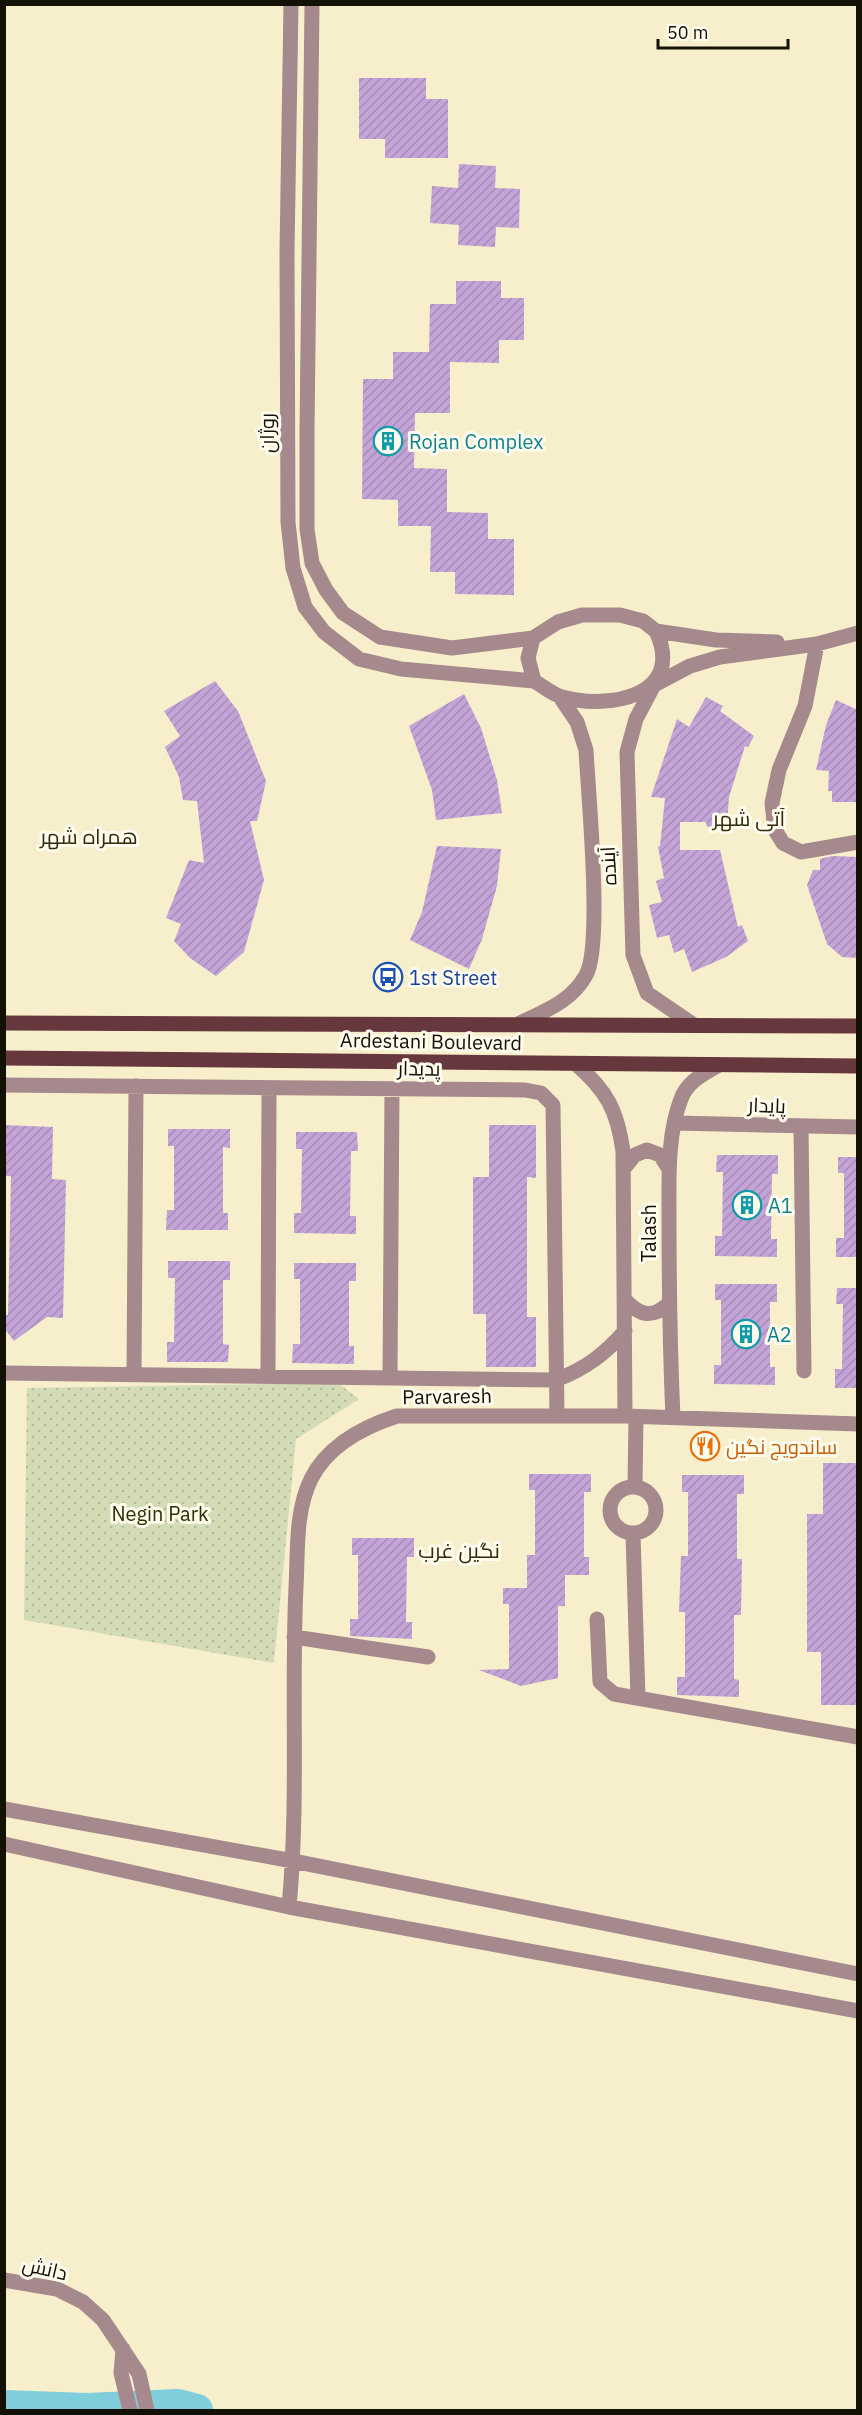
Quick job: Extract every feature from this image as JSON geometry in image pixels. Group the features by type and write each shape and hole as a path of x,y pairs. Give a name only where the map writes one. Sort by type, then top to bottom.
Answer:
{"main road":[{"name":"Ardestani Boulevard","path":"4,1023 520,1023 858,1026"},
{"name":"Ardestani Boulevard","path":"4,1058 858,1066"}],"street":[{"name":"روژان","path":"291,4 288,522 293,568 305,607 324,632 359,659 401,669 534,681"},
{"name":"روژان","path":"312,4 307,431 308,529 312,563 326,590 344,614 380,637 452,648 533,638"},
{"path":"287,430 307,431"},
{"path":"654,685 664,668 664,649 656,632 643,621 620,615 582,615 558,622 533,638 528,658 534,681 560,697 589,702 622,699 654,685 690,666 720,657 817,644 858,633"},
{"path":"656,632 716,640 817,644"},
{"path":"817,644 805,706 779,770 772,803 775,830 783,843 801,852 858,842"},
{"name":"آینده","path":"654,685 636,719 627,752 633,955 647,993 694,1024"},
{"path":"520,1023 564,1002 587,975 594,940 586,750 577,722 560,697"},
{"name":"Talash","path":"576,1064 597,1082 611,1102 620,1127 625,1167 624,1331 635,1487"},
{"name":"Talash","path":"673,1418 669,1303 669,1168 681,1098 693,1080 717,1066"},
{"name":"پدیدار","path":"4,1085 525,1090 541,1093 553,1105 557,1416"},
{"path":"134,1374 136,1086"},
{"path":"268,1088 268,1375"},
{"path":"390,1376 392,1089"},
{"name":"پایدار","path":"675,1123 858,1127"},
{"path":"801,1127 804,1371"},
{"path":"625,1167 635,1155 647,1150 660,1155 669,1168"},
{"path":"625,1300 634,1310 646,1315 659,1313 669,1303"},
{"path":"4,1373 390,1376 556,1380 592,1363 610,1348 624,1331"},
{"name":"Parvaresh","path":"289,1906 293,1861 294,1637 300,1505 312,1477 336,1448 365,1426 397,1416 631,1417 858,1424"},
{"path":"635,1487 652,1496 656,1517 647,1529 633,1534 620,1530 609,1511 610,1503 618,1491 635,1487"},
{"path":"633,1534 638,1698"},
{"path":"597,1619 600,1682 614,1694 858,1737"},
{"path":"294,1637 428,1657"},
{"path":"4,1809 293,1861 858,1974"},
{"path":"4,1844 289,1906 858,2011"},
{"name":"دانش","path":"4,2280 57,2289 83,2302 103,2320 139,2374 147,2410"},
{"path":"123,2349 121,2373 130,2410"}],"green space":[{"name":"Negin Park","path":"338,1383 359,1399 296,1439 274,1663 24,1620 27,1388"}],"building":[{"path":"359,78 426,78 426,99 448,99 448,158 385,158 385,139 359,139"},
{"path":"459,164 496,166 495,188 520,189 519,228 496,227 495,247 458,245 459,225 430,223 432,186 458,188"},
{"name":"Rojan Complex","path":"456,281 501,281 501,298 524,298 524,340 499,340 499,363 450,362 450,413 415,413 414,468 447,469 447,512 488,513 488,539 514,539 514,595 455,594 455,572 430,572 431,526 398,526 398,500 362,499 363,379 393,379 393,352 429,352 430,304 456,304"},
{"path":"215,681 238,711 266,781 257,821 250,821 264,880 244,952 216,976 190,958 174,941 181,924 166,918 189,860 204,863 197,801 183,800 179,777 165,747 180,736 164,711"},
{"path":"464,694 481,728 497,780 502,813 436,820 432,790 409,726"},
{"path":"706,697 723,706 720,711 754,736 748,747 745,746 729,797 727,826 707,827 706,822 680,822 680,850 720,850 738,927 742,925 748,941 726,957 692,972 684,949 674,953 669,935 657,938 649,905 662,902 656,881 664,878 658,847 660,846 665,798 651,797 677,719 689,727"},
{"path":"836,700 858,710 858,802 832,802 832,791 828,791 829,771 816,770 826,725"},
{"path":"437,846 501,849 497,886 482,939 469,969 410,940 422,912"},
{"path":"832,856 858,857 858,958 842,957 827,944 807,885 813,870 820,870 820,859"},
{"path":"4,1125 53,1127 52,1179 66,1180 63,1318 47,1317 14,1341 4,1328 4,1315 8,1315 11,1176 4,1176"},
{"path":"489,1125 536,1125 536,1178 527,1177 527,1317 536,1317 536,1367 486,1367 486,1314 473,1314 473,1177 489,1177"},
{"path":"168,1129 230,1129 230,1148 223,1147 223,1213 228,1213 228,1230 166,1230 167,1210 174,1210 174,1146 168,1146"},
{"path":"296,1132 357,1132 358,1151 351,1151 350,1216 356,1216 356,1234 294,1233 294,1213 301,1213 302,1149 296,1149"},
{"name":"A1","path":"717,1155 778,1155 778,1174 772,1174 771,1239 777,1239 777,1257 715,1256 715,1236 722,1236 723,1172 716,1172"},
{"path":"838,1157 858,1157 858,1257 836,1257 836,1238 844,1238 844,1173 838,1173"},
{"path":"168,1261 230,1261 230,1280 223,1280 223,1344 229,1345 228,1362 167,1362 167,1342 174,1342 175,1278 168,1278"},
{"path":"294,1263 356,1263 356,1281 349,1281 349,1346 354,1346 354,1364 292,1363 293,1344 300,1344 300,1279 294,1279"},
{"name":"A2","path":"715,1284 777,1284 777,1302 770,1302 770,1367 775,1367 775,1385 714,1384 714,1365 721,1365 721,1300 715,1300"},
{"path":"837,1288 858,1288 858,1388 835,1388 835,1369 842,1369 843,1304 836,1304"},
{"path":"823,1463 858,1463 858,1705 821,1705 821,1652 807,1652 807,1514 823,1514"},
{"path":"529,1474 591,1474 591,1492 584,1492 584,1557 589,1557 589,1575 565,1575 565,1606 558,1606 558,1678 521,1686 479,1670 509,1669 509,1604 503,1604 503,1588 527,1588 527,1555 535,1555 535,1490 529,1490"},
{"path":"682,1475 744,1475 744,1494 737,1494 737,1559 742,1559 741,1615 734,1615 734,1679 739,1680 739,1697 677,1695 677,1677 685,1677 685,1612 679,1612 681,1556 688,1556 688,1492 682,1492"},
{"path":"352,1538 414,1538 414,1557 407,1557 406,1622 412,1622 412,1639 350,1636 350,1619 358,1619 358,1555 352,1555"}],"waterway":[{"path":"4,2406 87,2409 178,2405 197,2410"}],"place":[{"name":"Rojan Complex","path":"388,441"},
{"name":"1st Street","path":"388,977"},
{"name":"A1","path":"747,1205"},
{"name":"A2","path":"746,1334"},
{"name":"ساندویج نگین","path":"705,1446"}],"district":[{"name":"آتی شهر","path":"749,818"},
{"name":"همراه شهر","path":"89,836"},
{"name":"نگین غرب","path":"459,1550"}]}
